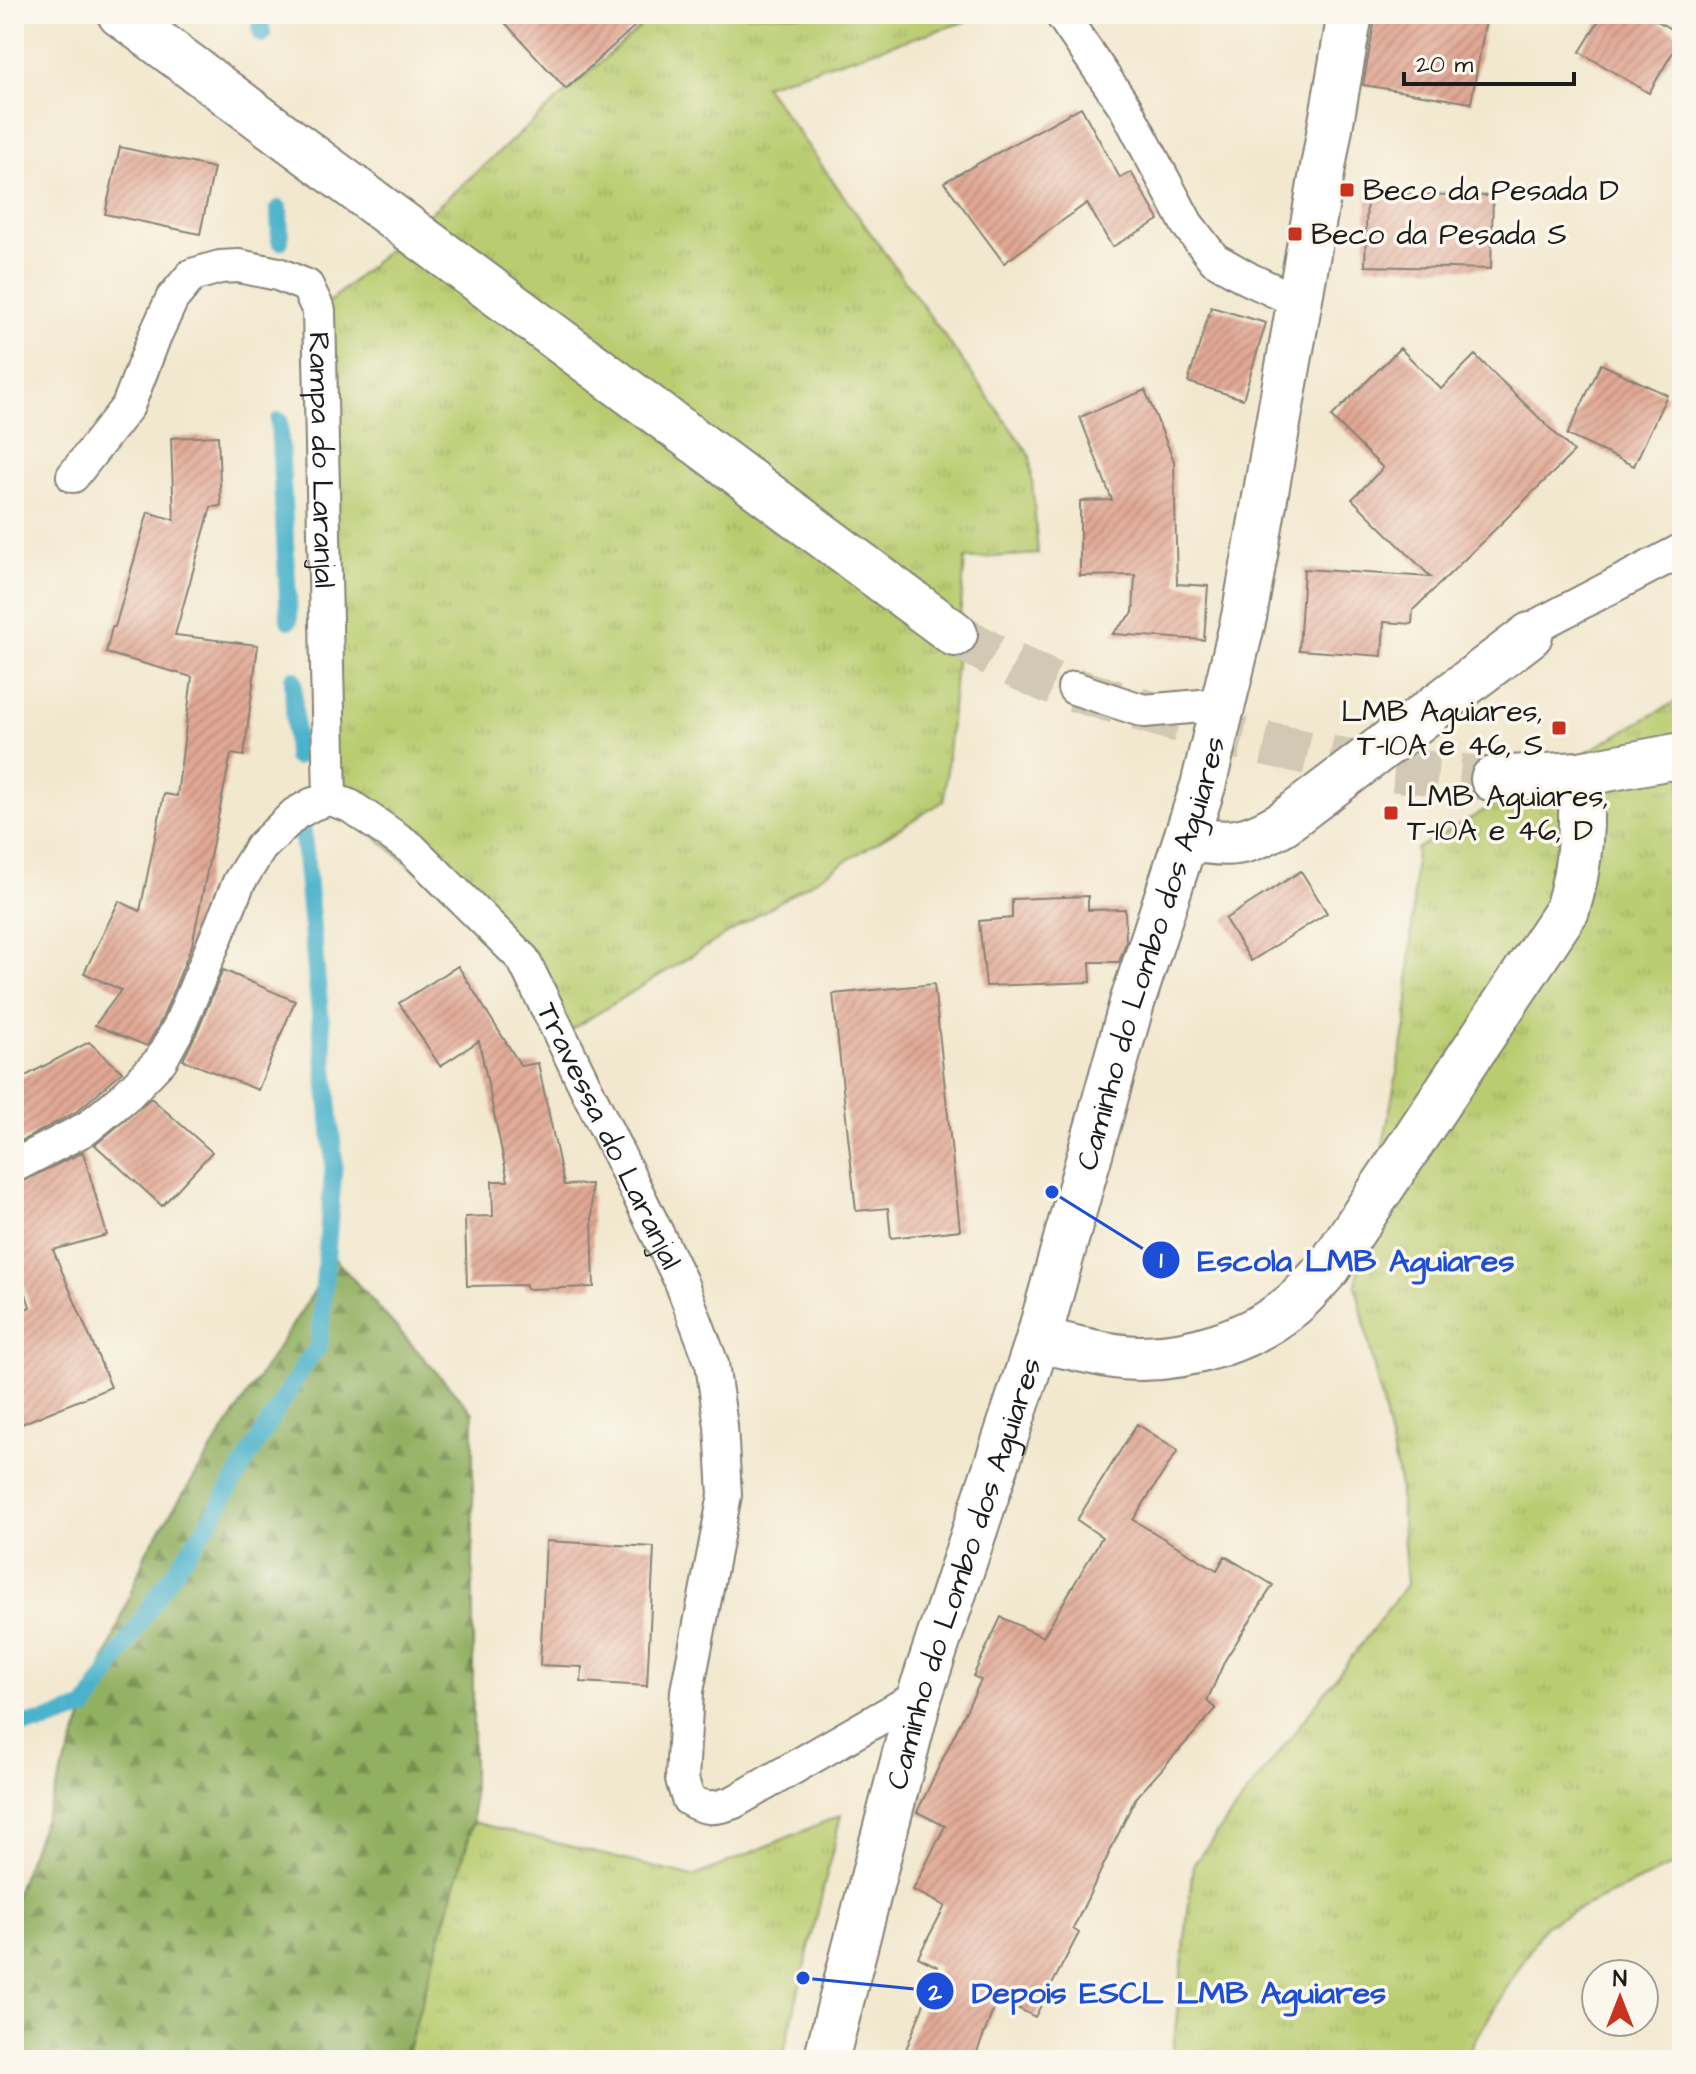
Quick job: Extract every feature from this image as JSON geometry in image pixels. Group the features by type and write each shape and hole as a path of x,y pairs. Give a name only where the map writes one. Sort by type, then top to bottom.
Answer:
{"street":[{"path":"120,14 955,634"},
{"name":"Caminho do Lombo dos Aguiares","path":"826,2060 920,1695 1038,1340 1132,1003 1188,838 1224,704 1244,617 1350,14"},
{"path":"1188,838 1217,845 1240,843 1283,823 1530,635"},
{"path":"1493,779 1580,774 1682,755"},
{"path":"1038,1340 1140,1358 1179,1354 1216,1345 1255,1329 1291,1307 1329,1267 1567,910 1580,857 1580,774"}],"lane":[{"path":"1061,14 1125,107 1187,224 1214,259 1301,303"},
{"name":"Rampa do Laranjal","path":"73,476 128,406 172,299 192,275 220,267 239,266 278,274 307,286 319,311 330,799"},
{"path":"1530,635 1542,623 1682,550"},
{"path":"1074,688 1144,711 1224,704"},
{"path":"14,1166 87,1128 127,1095 161,1060 179,1027 239,882 261,847 295,814 330,799"},
{"name":"Travessa do Laranjal","path":"330,799 350,806 411,848 523,959 681,1282 712,1364 721,1426 725,1495 687,1691 682,1779 688,1799 704,1809 734,1802 920,1695"}],"green space":[{"path":"655,14 983,16 764,85 1030,455 1038,554 965,559 944,801 559,1037 523,959 330,799 319,311"},
{"path":"1682,698 1682,1861 1545,1925 1463,2060 1172,2060 1193,1865 1407,1584 1399,1481 1356,1285 1407,1021 1416,849"},
{"path":"335,1259 473,1413 473,1822 405,2060 14,2060 14,1898 147,1550"},
{"path":"841,1815 782,2060 405,2060 473,1822 693,1877"}],"building":[{"path":"497,14 648,14 566,89"},
{"path":"1376,14 1487,14 1471,103 1363,85"},
{"path":"1603,14 1646,14 1682,36 1649,93 1580,52"},
{"path":"1081,107 1120,178 1131,172 1159,220 1112,247 1087,203 1004,263 944,182"},
{"path":"120,147 214,168 200,234 105,214"},
{"path":"1367,193 1493,196 1491,269 1365,266"},
{"path":"1211,307 1266,323 1243,399 1188,382"},
{"path":"1400,348 1441,389 1475,355 1574,452 1413,610 1412,624 1384,622 1382,656 1299,650 1304,569 1431,577 1352,499 1383,468 1331,417"},
{"path":"1601,364 1667,395 1634,466 1567,435"},
{"path":"1145,390 1174,461 1177,584 1208,586 1204,640 1112,634 1133,613 1135,575 1080,576 1080,501 1112,500 1080,417"},
{"path":"218,436 221,506 211,507 175,635 258,645 244,756 231,754 192,945 162,1019 147,1046 95,1025 121,990 84,973 119,901 140,911 164,794 177,796 192,677 106,653 148,512 174,520 171,438"},
{"path":"1301,871 1327,913 1251,961 1225,919"},
{"path":"1088,896 1088,910 1125,909 1126,942 1119,962 1090,962 1091,982 986,986 979,921 1012,918 1012,899"},
{"path":"458,966 521,1066 538,1063 564,1185 591,1184 594,1287 526,1289 526,1285 467,1286 465,1217 493,1216 492,1181 508,1181 479,1041 440,1066 399,1003"},
{"path":"223,970 295,1001 258,1090 183,1060"},
{"path":"934,984 960,1230 891,1238 888,1208 856,1211 833,994"},
{"path":"89,1042 122,1072 76,1112 14,1145 14,1082"},
{"path":"151,1098 212,1152 162,1206 95,1145"},
{"path":"83,1152 107,1235 53,1250 111,1387 14,1427 14,1314 30,1307 14,1261 14,1185"},
{"path":"1137,1424 1178,1450 1133,1520 1217,1570 1225,1556 1273,1585 1225,1660 1207,1701 1216,1709 1135,1799 1073,1929 1079,1933 1035,2017 998,1998 974,2060 902,2060 938,1967 918,1957 945,1906 913,1890 945,1826 917,1812 981,1680 973,1676 1001,1617 1043,1637 1102,1537 1077,1520"},
{"path":"546,1541 654,1547 647,1686 581,1682 582,1667 540,1665"}],"waterway":[{"path":"259,14 262,34"},
{"path":"279,209 280,241"},
{"path":"279,421 289,620"},
{"path":"293,679 296,757"},
{"path":"14,1726 44,1722 86,1708 153,1602 211,1519 304,1365 319,1346 334,1162 303,833"}],"tunnel":[{"path":"955,634 1052,683 1226,735 1377,768 1493,779"}],"place":[{"name":"Beco da Pesada D","path":"1347,190"},
{"name":"Beco da Pesada S","path":"1295,234"},
{"name":"LMB Aguiares, T-10A e 46, S","path":"1559,728"},
{"name":"LMB Aguiares, T-10A e 46, D","path":"1391,813"},
{"name":"Escola LMB Aguiares","path":"1052,1192"},
{"name":"Depois ESCL LMB Aguiares","path":"803,1978"}]}
